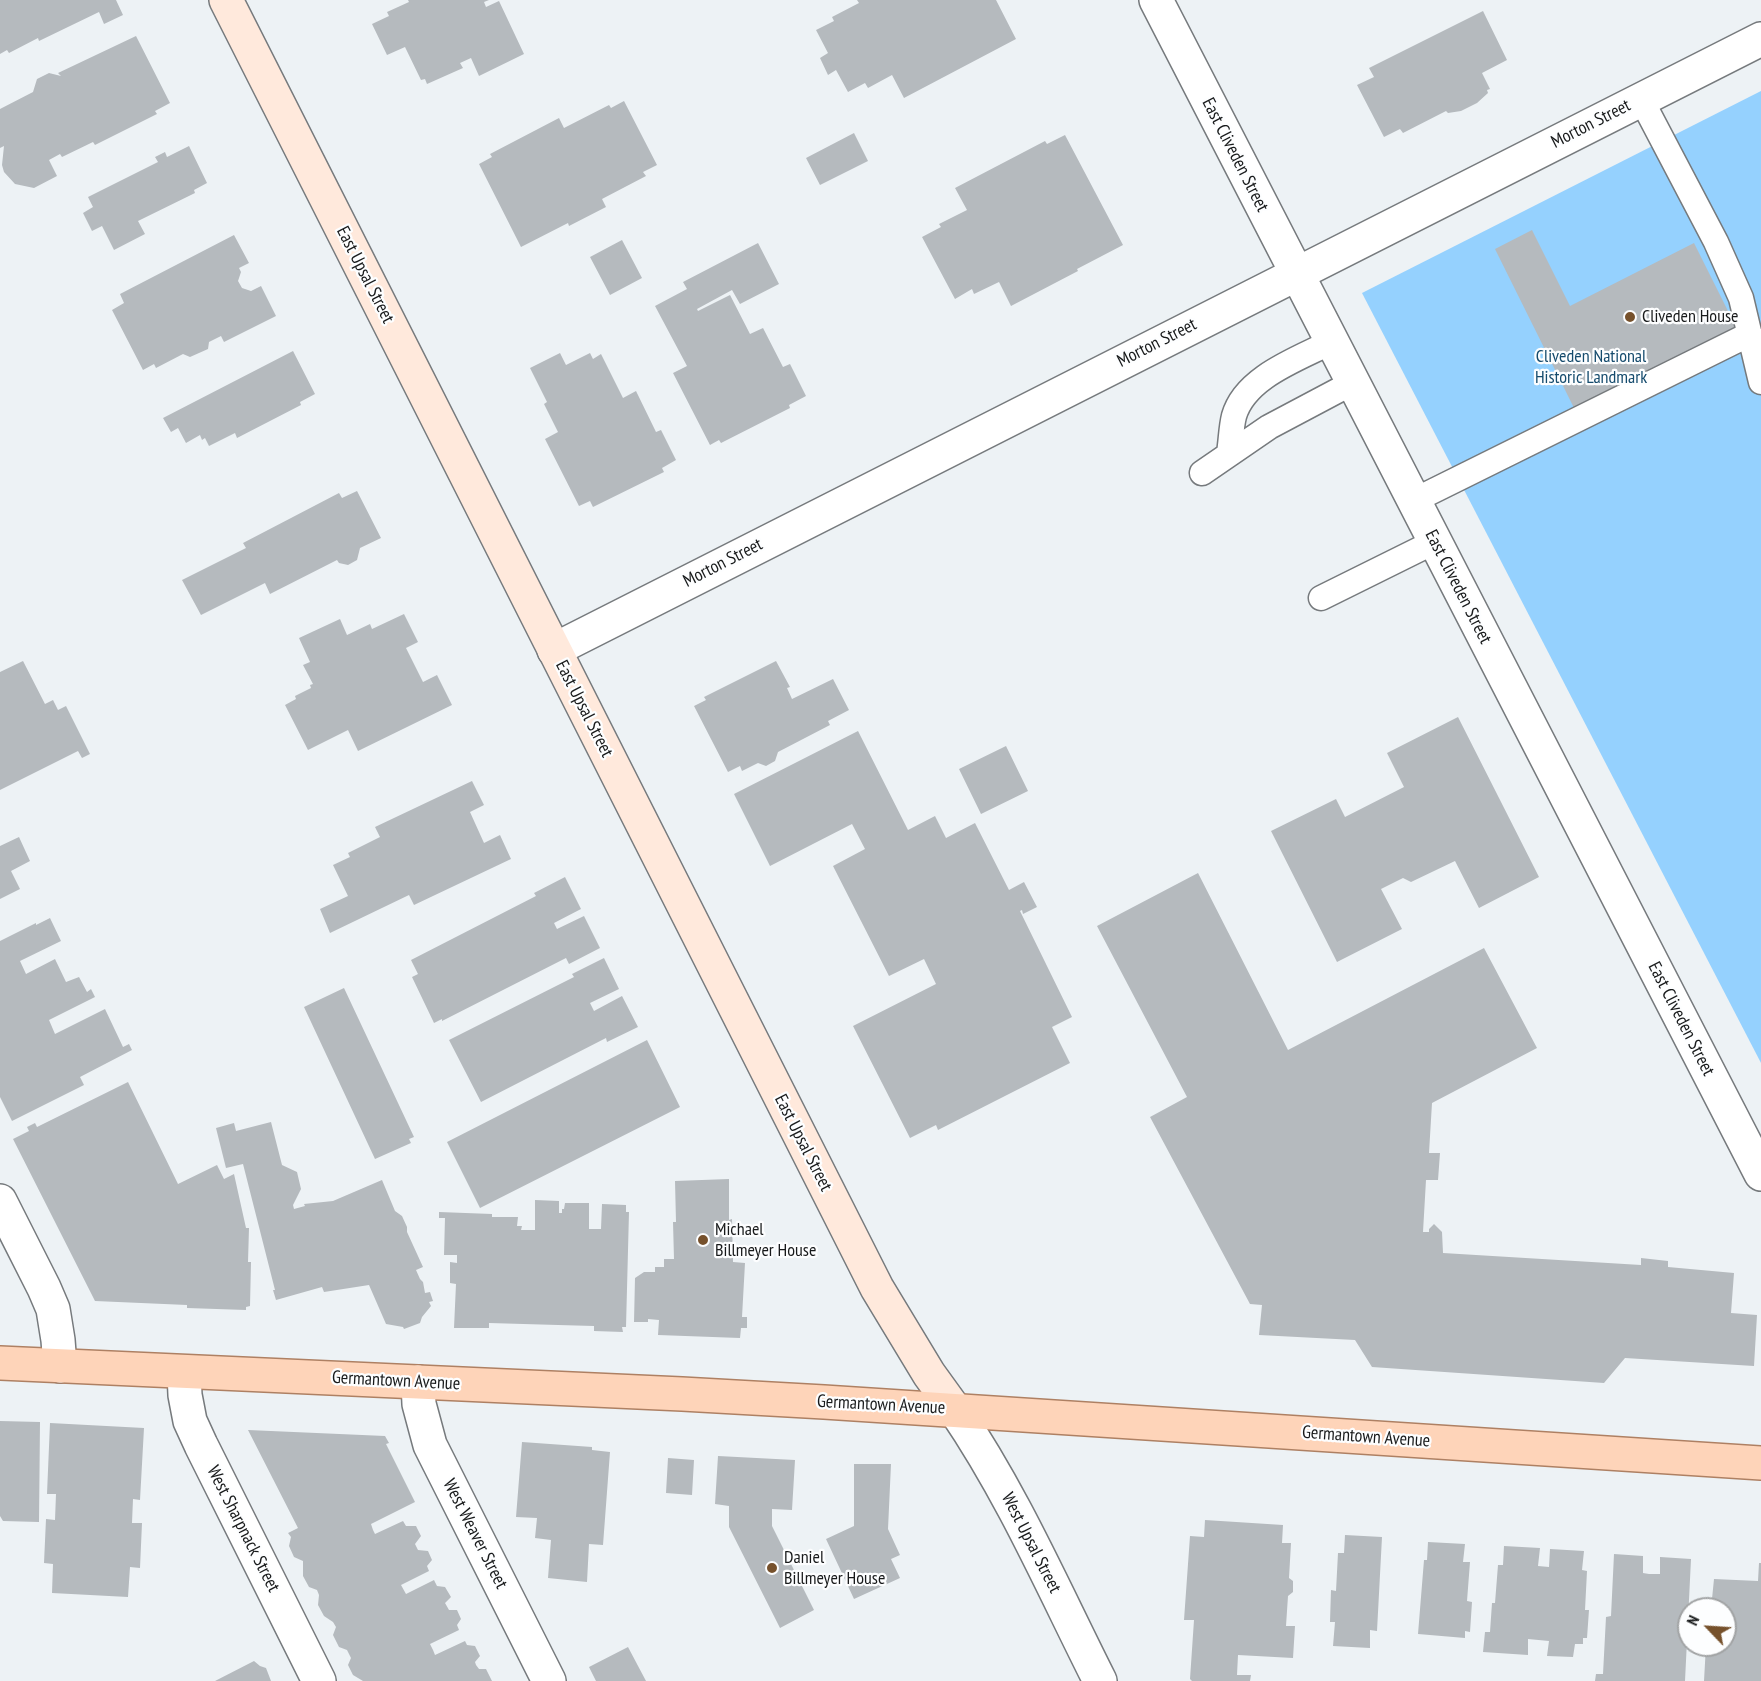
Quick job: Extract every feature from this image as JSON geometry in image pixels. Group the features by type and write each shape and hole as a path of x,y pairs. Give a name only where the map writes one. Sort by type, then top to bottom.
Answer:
{"main road":[{"name":"Germantown Avenue","path":"0,1363 693,1395 1761,1463"}],"street":[{"name":"East Upsal Street","path":"226,0 876,1288 955,1410"},
{"name":"East Cliveden Street","path":"1156,0 1761,1174"},
{"name":"Morton Street","path":"554,650 1761,39"},
{"path":"0,1201 53,1309 60,1366"},
{"name":"West Sharpnack Street","path":"184,1372 185,1395 190,1421 319,1681"},
{"name":"West Weaver Street","path":"418,1382 419,1404 430,1445 549,1681"},
{"name":"West Upsal Street","path":"955,1410 1003,1487 1100,1681"}],"lane":[{"path":"1641,99 1716,242 1741,298 1761,382"},
{"path":"1413,501 1750,334"},
{"path":"1229,453 1234,415 1247,392 1268,374 1331,342"},
{"path":"1202,473 1269,427 1352,383"},
{"path":"1322,598 1434,542"}],"green space":[{"name":"Cliveden National Historic Landmark","path":"1761,91 1761,1063 1362,293"}],"building":[{"path":"0,0 116,0 123,15 104,24 99,12 39,41 38,38 9,53 7,50 0,54"},
{"path":"408,0 489,0 484,2 486,7 499,1 524,54 479,76 471,58 460,63 463,68 427,84 425,79 421,80 405,47 387,55 372,24 389,16 387,12 409,2"},
{"path":"857,0 996,0 1016,39 904,98 892,75 868,88 865,83 848,92 836,70 828,75 820,58 828,53 816,30 834,21 832,17 859,3"},
{"path":"1483,11 1507,60 1482,73 1490,89 1487,90 1488,93 1477,103 1461,111 1448,113 1446,111 1403,133 1400,129 1384,137 1357,85 1374,77 1369,68"},
{"path":"136,36 170,103 155,111 157,114 95,145 93,142 62,157 60,154 49,160 57,176 34,188 15,184 4,172 2,165 4,146 0,148 0,109 33,92 37,79 49,73 61,76 58,73"},
{"path":"624,101 657,165 643,172 646,176 602,199 606,207 521,247 479,164 492,157 490,154 559,118 564,128 609,105 611,108"},
{"path":"854,133 868,161 820,185 806,158"},
{"path":"1065,135 1123,245 1011,306 999,282 974,294 972,289 955,299 922,237 941,227 939,224 967,210 955,188 1045,141 1047,144"},
{"path":"189,146 207,183 194,190 195,193 138,221 145,234 114,250 102,226 92,231 83,213 93,207 88,197 158,162 155,157 165,152 167,157"},
{"name":"Cliveden House","path":"1532,230 1570,306 1694,243 1737,329 1575,410 1495,249"},
{"path":"234,235 249,263 239,268 241,272 238,281 242,288 251,291 261,286 276,316 224,342 221,336 209,342 208,349 190,357 183,354 156,368 154,364 143,370 112,310 124,303 120,294"},
{"path":"622,240 642,278 610,295 590,257"},
{"path":"758,243 779,284 740,304 732,290 697,309 698,311 730,295 750,334 763,328 783,367 790,364 806,396 789,405 790,408 721,443 719,440 710,445 673,373 687,366 655,306 687,289 683,282"},
{"path":"293,351 315,394 300,402 301,405 237,438 235,433 209,446 205,438 202,440 200,435 186,443 178,428 171,432 163,418"},
{"path":"560,353 566,365 590,353 593,359 601,354 623,398 636,391 656,432 661,430 676,460 662,468 664,472 593,507 590,501 579,506 545,439 558,432 544,404 547,402 530,368"},
{"path":"357,491 381,538 360,548 357,560 348,565 339,563 337,560 270,594 265,583 201,615 182,580 246,548 243,543 339,493 342,498"},
{"path":"404,614 418,642 406,648 423,682 437,675 452,705 358,751 348,730 308,750 285,705 296,699 295,696 311,688 310,685 313,684 303,665 310,662 299,638 340,619 347,635 370,624 372,629"},
{"path":"23,661 45,704 53,700 58,710 66,706 90,754 82,758 78,751 0,790 0,672"},
{"path":"776,661 790,687 787,688 792,699 833,679 849,710 828,721 830,725 778,752 775,761 766,766 758,763 742,771 740,766 728,772 694,706 706,700 704,697"},
{"path":"1458,717 1539,877 1479,908 1455,861 1411,882 1403,878 1381,889 1402,929 1337,962 1271,831 1336,799 1345,817 1404,787 1387,753"},
{"path":"858,731 908,830 935,816 946,838 975,823 1009,890 1024,882 1037,907 1023,914 1022,910 1020,911 1072,1017 1052,1027 1070,1063 938,1130 936,1125 910,1138 853,1026 936,984 924,959 889,976 833,866 865,849 852,824 770,866 734,794"},
{"path":"1006,746 1028,791 981,814 959,769"},
{"path":"472,781 484,805 470,812 484,843 500,835 511,859 414,905 409,895 330,933 320,909 348,896 333,865 350,857 348,853 380,837 375,827"},
{"path":"19,837 30,861 11,871 20,889 0,899 0,846"},
{"path":"1198,873 1288,1050 1484,948 1537,1048 1432,1103 1429,1153 1440,1153 1438,1180 1426,1180 1423,1232 1429,1232 1434,1224 1442,1232 1443,1253 1641,1265 1641,1258 1668,1261 1668,1267 1734,1273 1731,1313 1757,1315 1754,1366 1625,1358 1604,1383 1372,1367 1355,1340 1259,1335 1262,1305 1250,1304 1150,1117 1187,1097 1097,926"},
{"path":"565,877 581,909 554,923 557,929 584,916 600,948 569,964 566,958 434,1023 412,977 418,974 411,960 536,896 534,893"},
{"path":"50,918 61,941 20,961 26,974 55,959 66,982 79,977 87,992 91,989 95,997 49,1020 55,1034 105,1009 123,1047 129,1044 132,1050 80,1077 84,1085 12,1121 0,1097 0,941"},
{"path":"604,958 619,989 590,1003 594,1011 622,996 638,1027 607,1042 606,1038 481,1102 449,1040 574,977 572,974"},
{"path":"344,988 414,1137 409,1139 411,1143 375,1159 304,1007"},
{"path":"647,1040 680,1107 480,1208 447,1142"},
{"path":"128,1082 178,1184 217,1165 224,1179 234,1174 246,1228 249,1228 250,1306 246,1307 246,1310 95,1301 13,1139 29,1131 27,1127 35,1123 37,1127"},
{"path":"271,1122 282,1165 297,1172 301,1189 293,1205 294,1209 305,1206 304,1204 333,1201 382,1180 395,1211 402,1216 407,1227 407,1232 423,1267 416,1270 423,1282 425,1293 430,1292 433,1301 429,1302 431,1306 420,1323 404,1329 386,1324 369,1285 324,1292 322,1287 276,1300 243,1164 226,1168 216,1128 234,1123 236,1131"},
{"name":"Michael Billmeyer House","path":"729,1179 729,1220 732,1219 733,1262 745,1263 742,1317 747,1317 747,1328 741,1328 740,1338 658,1335 659,1320 648,1319 648,1322 634,1322 635,1278 644,1272 655,1272 655,1267 664,1267 664,1259 674,1259 675,1181"},
{"path":"535,1200 559,1201 559,1213 562,1213 565,1203 589,1203 589,1229 601,1229 602,1204 626,1205 626,1212 629,1212 626,1327 622,1327 623,1332 594,1331 594,1326 489,1323 489,1328 454,1328 456,1284 450,1283 450,1262 457,1263 457,1255 444,1255 445,1218 439,1218 439,1212 518,1217 517,1226 522,1226 521,1230 535,1230"},
{"path":"0,1421 40,1422 39,1522 3,1521 0,1516"},
{"path":"50,1423 144,1428 140,1500 133,1499 132,1523 142,1523 140,1568 130,1567 128,1597 52,1593 53,1564 44,1563 46,1519 55,1520 56,1494 47,1494"},
{"path":"248,1430 385,1436 389,1443 386,1444 415,1502 371,1524 373,1530 375,1534 403,1521 406,1526 416,1526 421,1536 415,1544 418,1550 428,1551 432,1560 427,1566 429,1571 401,1585 406,1594 434,1580 437,1586 445,1587 451,1597 445,1603 449,1610 457,1610 461,1619 457,1625 459,1630 430,1644 435,1655 465,1641 467,1645 475,1646 480,1656 475,1662 476,1665 479,1669 486,1669 492,1681 363,1681 353,1675 348,1665 351,1658 347,1650 339,1647 333,1635 336,1627 324,1616 318,1605 317,1590 309,1587 303,1576 303,1561 294,1557 289,1546 291,1537 288,1533 298,1528"},
{"path":"522,1442 592,1447 592,1450 610,1452 603,1545 589,1544 587,1582 548,1578 551,1540 535,1538 537,1518 516,1517"},
{"name":"Daniel Billmeyer House","path":"718,1456 795,1460 792,1510 772,1509 772,1526 814,1610 780,1628 729,1527 729,1506 715,1504"},
{"path":"668,1458 694,1460 692,1495 666,1493"},
{"path":"854,1464 891,1464 888,1529 900,1555 891,1559 900,1578 854,1599 826,1539 854,1526"},
{"path":"1205,1520 1283,1525 1282,1543 1291,1543 1289,1578 1293,1581 1293,1592 1288,1596 1286,1626 1295,1626 1293,1658 1238,1655 1237,1675 1251,1675 1250,1681 1192,1681 1190,1679 1194,1620 1184,1620 1190,1536 1204,1537"},
{"path":"1345,1535 1382,1537 1377,1631 1370,1630 1370,1648 1333,1646 1335,1622 1330,1622 1331,1590 1336,1591 1338,1553 1344,1553"},
{"path":"1428,1542 1465,1544 1463,1562 1470,1562 1467,1601 1472,1602 1470,1632 1465,1631 1465,1638 1418,1634 1424,1560 1427,1560"},
{"path":"1504,1546 1540,1548 1538,1566 1549,1567 1550,1549 1584,1551 1582,1570 1587,1571 1585,1610 1589,1610 1587,1638 1583,1638 1583,1644 1575,1644 1573,1657 1547,1656 1549,1641 1528,1639 1528,1655 1483,1652 1485,1632 1490,1632 1498,1565 1503,1565"},
{"path":"1614,1554 1643,1556 1643,1573 1649,1574 1660,1574 1660,1557 1691,1559 1689,1597 1677,1597 1677,1657 1686,1657 1685,1681 1595,1681 1596,1674 1603,1674 1606,1617 1611,1616"},
{"path":"1759,1563 1761,1563 1761,1681 1704,1681 1705,1657 1737,1657 1737,1597 1712,1597 1714,1579 1758,1581"},
{"path":"628,1647 646,1681 596,1681 589,1667"},
{"path":"254,1661 266,1668 271,1681 215,1681"}],"place":[{"name":"Cliveden House","path":"1630,317"},
{"name":"Michael Billmeyer House","path":"703,1240"},
{"name":"Daniel Billmeyer House","path":"772,1568"}]}
